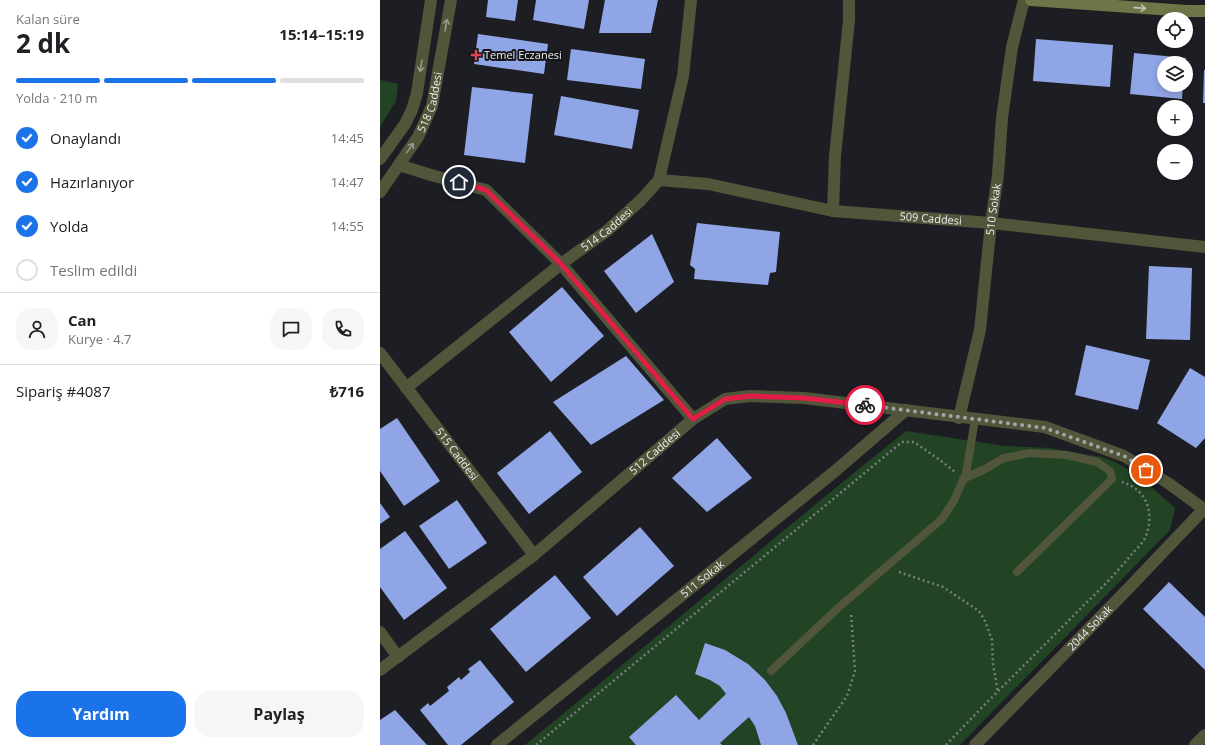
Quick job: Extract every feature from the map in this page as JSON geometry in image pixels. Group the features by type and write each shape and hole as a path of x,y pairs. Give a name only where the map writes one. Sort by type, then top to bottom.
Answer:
{"main road":[{"path":"1031,0 1205,11"}],"street":[{"name":"518 Caddesi","path":"380,159 405,124 412,110 417,93 431,0"},
{"name":"518 Caddesi","path":"380,192 418,137 432,106 451,0"},
{"name":"514 Caddesi","path":"406,388 561,264 608,230 641,200 659,180 683,76 691,0"},
{"path":"833,211 835,156 849,20 848,0"},
{"name":"510 Sokak","path":"959,418 980,330 990,223 998,175 1002,118 1012,47 1024,0"},
{"path":"399,164 431,175 486,190 561,264 693,419"},
{"name":"509 Caddesi","path":"659,180 708,184 833,211 990,223 1205,247"},
{"name":"515 Caddesi","path":"380,353 534,555"},
{"name":"512 Caddesi","path":"380,670 534,555 693,419 725,399 750,396 804,398 1045,428 1124,456 1168,483 1205,509"},
{"name":"511 Sokak","path":"497,745 834,472 906,410"},
{"name":"2044 Sokak","path":"975,745 1205,509"},
{"path":"380,632 398,657"},
{"path":"1195,745 1205,735"}],"lane":[{"path":"771,671 850,598 942,519 953,502 966,474 975,419"},
{"path":"963,479 1004,458 1030,454 1066,455 1097,462 1110,471 1112,478 1016,572"}],"path":[{"path":"536,745 902,442 914,442 940,460 963,479"},
{"path":"946,745 1111,578 1144,539 1149,525 1147,501 1131,484 1112,478"},
{"path":"882,570 900,572 943,587 979,611 985,620 992,640 993,664 998,692"},
{"path":"813,745 847,696 855,671 850,598"}],"green space":[{"path":"380,80 398,84 396,101 380,127"},
{"path":"906,431 1004,446 1049,448 1102,457 1115,462 1138,475 1175,508 1170,530 960,745 525,745 810,509"}],"building":[{"path":"488,0 518,0 515,21 486,17"},
{"path":"536,0 589,0 584,29 533,20"},
{"path":"605,0 658,0 651,33 599,33"},
{"path":"478,34 548,44 544,74 474,64"},
{"path":"1036,39 1113,45 1110,87 1033,81"},
{"path":"571,49 645,59 641,89 567,80"},
{"path":"1134,53 1165,56 1157,56 1157,92 1182,92 1182,99 1130,94"},
{"path":"1204,70 1205,103 1203,103"},
{"path":"472,87 533,94 525,163 464,155"},
{"path":"561,96 639,110 632,149 554,135"},
{"path":"697,223 780,232 776,272 770,273 768,285 694,279 695,269 690,265"},
{"path":"652,234 674,282 636,313 604,271"},
{"path":"1149,266 1192,268 1190,340 1146,339"},
{"path":"562,287 604,336 551,382 509,332"},
{"path":"1086,345 1150,360 1138,410 1075,395"},
{"path":"626,356 664,400 591,445 553,402"},
{"path":"1190,368 1205,377 1205,438 1196,448 1157,423"},
{"path":"397,418 440,481 404,506 380,471 380,429"},
{"path":"550,431 582,472 529,514 497,473"},
{"path":"717,438 752,478 707,512 672,478"},
{"path":"457,500 487,543 449,569 419,526"},
{"path":"380,503 390,517 380,524"},
{"path":"640,527 674,566 617,616 583,577"},
{"path":"405,531 447,588 404,620 380,587 380,549"},
{"path":"555,575 591,618 526,672 490,629"},
{"path":"1169,582 1205,617 1205,670 1143,609"},
{"path":"705,643 725,650 748,664 765,680 777,696 786,713 798,745 761,745 755,726 749,717 720,743 722,745 636,745 629,737 676,695 699,720 726,694 720,686 695,674"},
{"path":"480,660 514,702 461,745 448,745 420,710 428,703 430,706 449,691 447,687 459,677 461,680 470,672 468,669"},
{"path":"395,710 427,745 380,745 380,720"}],"way so far":[{"path":"865,405 949,417 1045,428 1124,456 1146,470"}],"place":[{"name":"Temel Eczanesi","path":"476,55"}],"route":[{"path":"459,182 486,190 561,264 693,419 725,399 750,396 804,398 865,405"}]}
